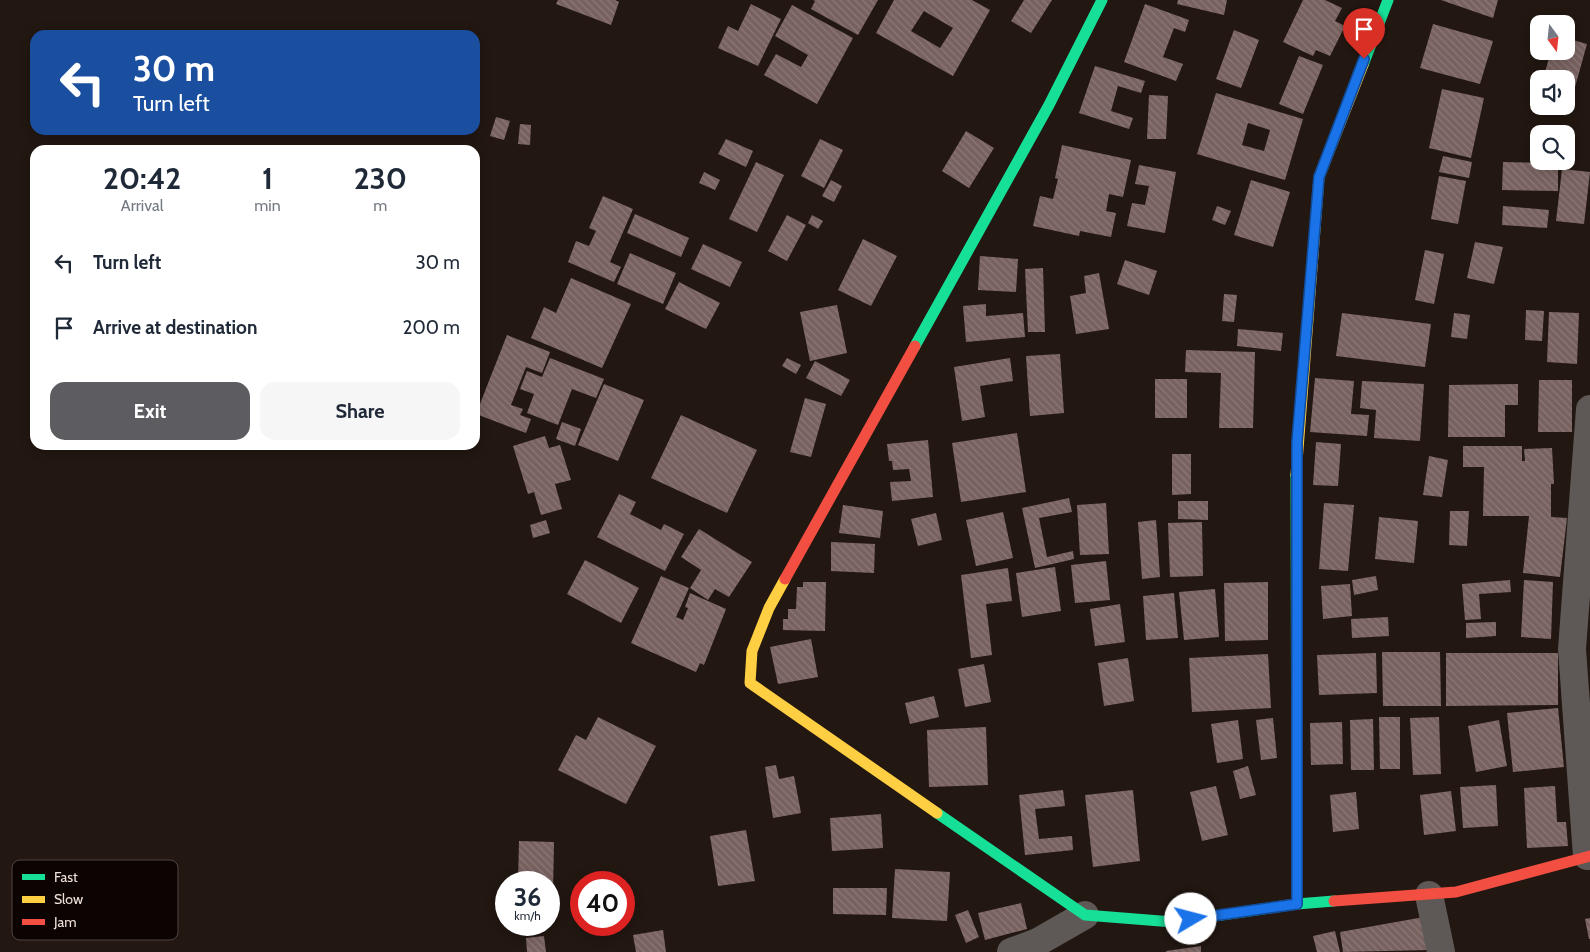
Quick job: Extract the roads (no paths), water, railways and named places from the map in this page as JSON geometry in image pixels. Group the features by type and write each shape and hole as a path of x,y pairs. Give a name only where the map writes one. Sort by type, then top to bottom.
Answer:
{"street":[{"path":"1102,0 1050,105 769,608 752,651 750,682 1085,915 1174,922 1297,904 1456,892 1589,856 1572,649 1590,409"},
{"path":"1297,904 1296,461 1319,177 1388,0"},
{"path":"1429,895 1440,952"},
{"path":"1011,952 1038,942 1085,915"}]}
